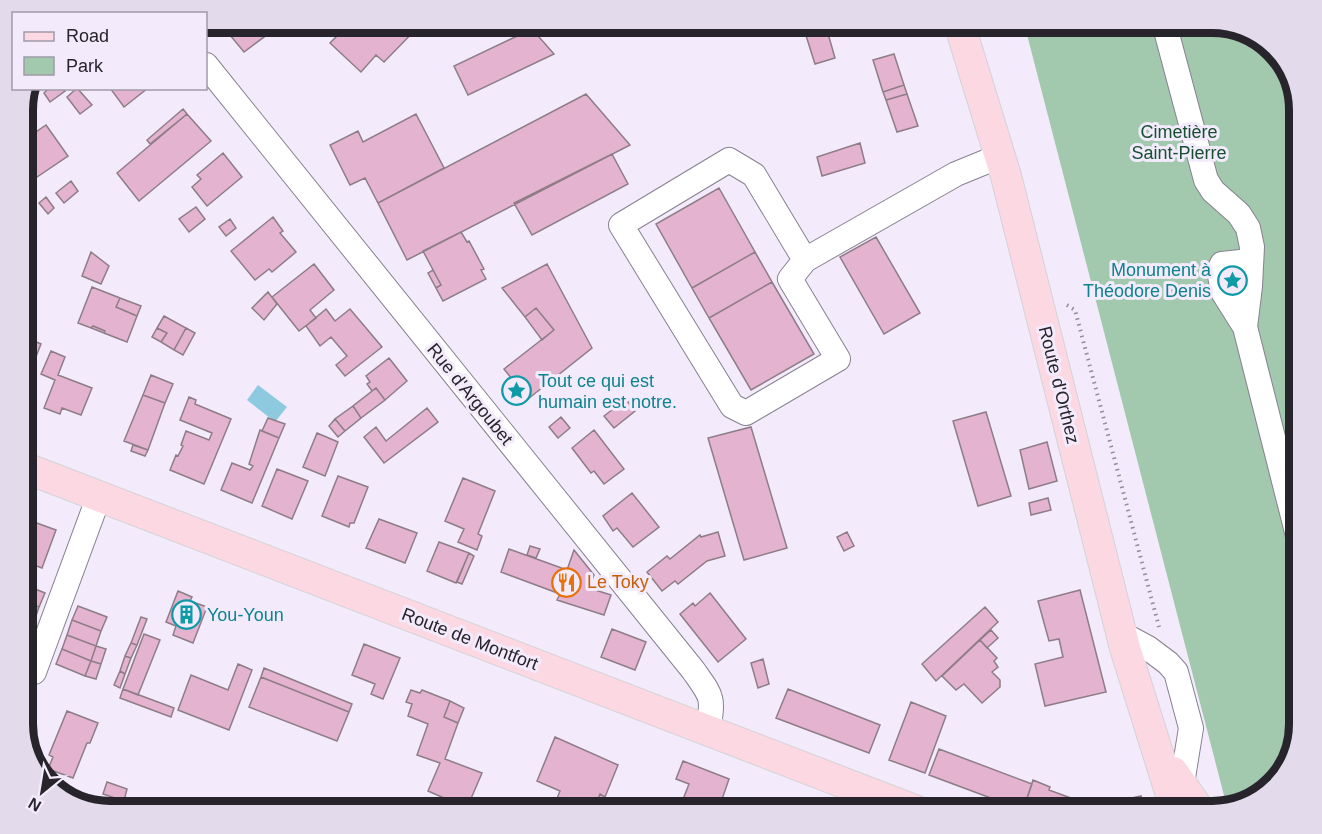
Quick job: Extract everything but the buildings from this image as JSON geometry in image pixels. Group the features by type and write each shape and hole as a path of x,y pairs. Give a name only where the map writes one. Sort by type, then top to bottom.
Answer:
{"main road":[{"name":"Route d'Orthez","path":"968,33 1122,634 1158,749 1179,798"},
{"name":"Route de Montfort","path":"33,471 889,801"}],"street":[{"path":"1167,33 1206,180 1213,191 1239,214 1248,228 1252,247 1245,327"},
{"name":"Rue d'Argoubet","path":"207,66 693,670 711,696 712,709 708,730"},
{"path":"805,260 754,175 729,160 621,225 732,406 746,413 838,359 790,279 805,260 956,174 1000,156"},
{"path":"1250,261 1222,264 1219,270 1223,292 1245,327 1289,501"},
{"path":"1223,292 1250,286"},
{"path":"33,672 99,496"},
{"path":"1122,634 1148,648 1176,672 1191,728 1179,798"}],"green space":[{"name":"Cimetière Saint-Pierre","path":"1027,33 1212,33 1232,36 1255,46 1270,59 1281,76 1286,90 1289,110 1289,724 1281,758 1270,775 1255,788 1225,800"}],"water":[{"path":"258,385 287,407 275,422 247,400"}],"place":[{"name":"Monument à Théodore Denis","path":"1232,280"},
{"name":"Tout ce qui est humain est notre.","path":"517,391"},
{"name":"Le Toky","path":"566,582"},
{"name":"You-Youn","path":"186,615"}]}
